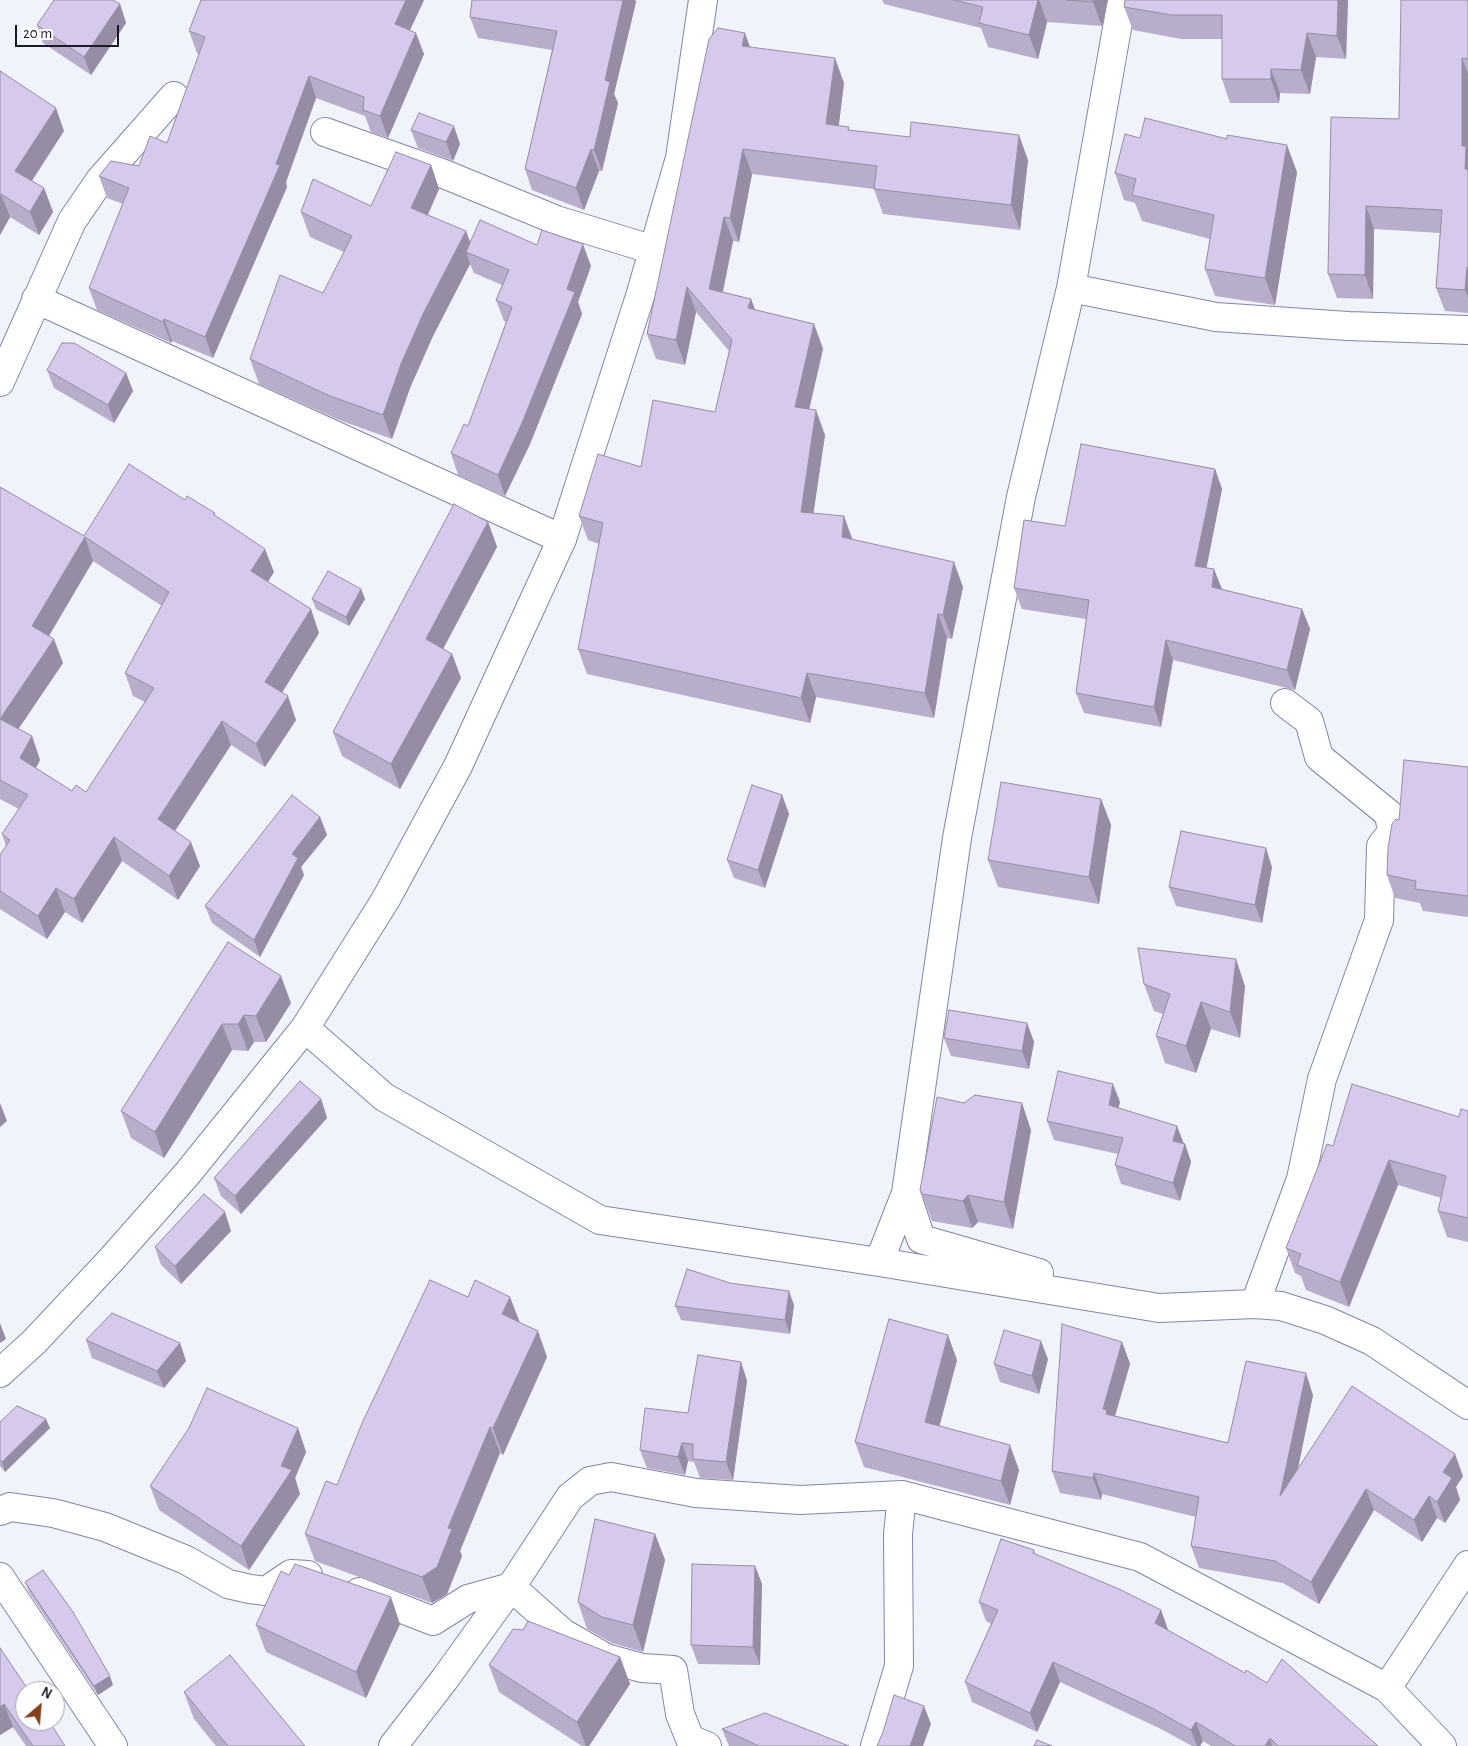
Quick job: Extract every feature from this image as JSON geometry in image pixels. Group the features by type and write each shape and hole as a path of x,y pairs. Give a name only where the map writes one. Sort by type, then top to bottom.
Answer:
{"street":[{"path":"0,1373 34,1342 116,1254 186,1174 305,1028 386,899 458,766 562,539 654,250 680,158 703,0"},
{"path":"879,1262 906,1194 959,828 1021,496 1071,288 1122,0"},
{"path":"0,382 72,222 100,180 174,96"},
{"path":"325,132 444,174 556,220 654,250"},
{"path":"1071,288 1216,317 1348,326 1468,330"},
{"path":"36,299 562,539"},
{"path":"1255,1304 1301,1179 1322,1079 1379,920 1381,846 1392,832 1389,814 1319,757 1309,721 1285,703"},
{"path":"305,1028 384,1098 600,1220 879,1262 1159,1308 1255,1304 1281,1306 1325,1320 1372,1341 1468,1405"},
{"path":"906,1194 921,1239 1159,1308"},
{"path":"393,1746 444,1680 511,1587 570,1497 590,1481 611,1477 696,1493 800,1500 902,1496 1140,1557 1387,1688 1442,1746"},
{"path":"875,1746 899,1666 898,1534 902,1496"},
{"path":"0,1511 10,1507 27,1509 53,1513 105,1527 186,1560 228,1584 266,1591 291,1574 308,1575 433,1621 468,1600 511,1587"},
{"path":"1387,1688 1468,1565"},
{"path":"0,1577 113,1746"},
{"path":"511,1587 563,1634 606,1658 642,1668 673,1670 680,1714 690,1739 707,1746"}],"building":[{"path":"54,0 113,0 120,4 84,57 37,25"},
{"path":"201,0 406,0 395,24 416,33 380,116 363,110 364,97 309,76 276,164 280,165 205,337 164,319 163,322 89,288 129,188 99,176 111,161 139,166 150,136 167,143 205,37 189,31"},
{"path":"472,0 623,0 605,80 610,82 594,150 591,149 576,188 525,169 557,31 470,17"},
{"path":"954,0 1038,0 1029,35 979,23 983,7"},
{"path":"1067,0 1093,0 1093,2"},
{"path":"1125,0 1338,0 1337,36 1307,33 1301,70 1271,69 1271,79 1222,79 1222,15 1172,15 1124,7"},
{"path":"1401,0 1468,0 1468,59 1462,58 1462,146 1466,146 1465,169 1468,169 1468,267 1465,290 1436,288 1442,210 1366,206 1365,275 1328,274 1331,117 1399,119"},
{"path":"718,28 745,33 742,46 835,58 826,124 849,127 848,130 910,137 911,122 1019,135 1011,205 874,189 877,166 743,149 730,218 724,217 709,289 751,299 748,308 814,324 795,407 816,410 801,512 844,516 842,537 954,562 943,615 938,614 925,693 807,673 801,698 578,649 603,523 579,516 598,454 641,467 653,400 715,412 732,340 687,287 676,340 647,334 709,39"},
{"path":"0,71 56,108 15,171 44,188 30,212 1,194 0,196"},
{"path":"419,113 454,126 446,142 411,130"},
{"path":"1145,118 1227,139 1227,135 1287,145 1265,278 1205,269 1214,215 1132,195 1136,179 1115,173 1125,134 1140,138"},
{"path":"396,152 431,165 411,208 466,231 423,314 401,364 383,415 330,396 250,359 280,275 323,293 352,236 301,212 313,179 371,206"},
{"path":"480,220 537,245 542,230 583,244 567,289 575,292 522,423 498,475 451,453 464,424 468,426 512,307 496,300 509,270 466,252"},
{"path":"62,343 74,343 126,373 108,405 47,370"},
{"path":"1081,444 1215,469 1195,566 1214,569 1212,587 1302,609 1287,670 1166,640 1154,707 1076,693 1089,600 1014,588 1024,520 1065,526"},
{"path":"129,464 185,500 187,496 215,513 213,514 265,549 251,571 311,609 265,682 288,696 256,744 222,721 158,819 191,842 169,876 114,837 74,899 56,888 38,916 0,891 0,855 10,840 2,834 28,795 0,780 0,719 0,487 84,536","holes":["85,537 169,592 125,673 154,688 86,792 76,785 72,791 20,758 32,736 0,719 54,639 32,626"]},
{"path":"454,504 488,522 426,639 452,654 391,764 333,732"},
{"path":"328,571 361,589 346,617 312,599"},
{"path":"1404,760 1468,767 1468,896 1415,889 1416,881 1387,875 1388,848 1392,824 1396,819 1399,820"},
{"path":"1001,782 1101,799 1089,877 988,860"},
{"path":"752,785 782,795 758,870 727,860"},
{"path":"292,795 320,817 292,854 298,858 254,940 205,906"},
{"path":"1181,831 1266,848 1255,905 1169,887"},
{"path":"228,942 281,976 256,1016 244,1015 238,1024 222,1024 155,1132 121,1111"},
{"path":"1138,948 1236,959 1230,1012 1201,1002 1186,1046 1156,1036 1170,994 1144,984"},
{"path":"949,1010 1027,1023 1022,1051 944,1038"},
{"path":"1058,1071 1113,1084 1109,1105 1177,1126 1173,1141 1185,1144 1173,1183 1115,1165 1123,1138 1047,1121"},
{"path":"300,1081 321,1099 235,1196 214,1178"},
{"path":"1352,1084 1459,1117 1461,1109 1468,1111 1468,1218 1438,1211 1446,1176 1389,1160 1340,1282 1297,1265 1301,1254 1286,1248 1327,1144 1333,1146"},
{"path":"975,1095 1022,1103 1004,1202 968,1195 963,1201 922,1194 920,1190 937,1097 964,1103"},
{"path":"204,1194 225,1212 175,1266 155,1247"},
{"path":"687,1269 730,1283 789,1291 785,1320 675,1306"},
{"path":"430,1280 468,1297 475,1280 510,1297 502,1314 538,1331 493,1428 490,1427 448,1528 452,1529 437,1567 422,1577 305,1534 326,1481 337,1485 363,1421"},
{"path":"112,1313 180,1343 157,1371 86,1340"},
{"path":"889,1319 948,1335 925,1422 1010,1445 1001,1481 855,1442"},
{"path":"1062,1324 1122,1342 1103,1409 1107,1410 1106,1414 1228,1443 1246,1361 1306,1373 1280,1496 1352,1386 1455,1454 1443,1472 1452,1478 1437,1502 1429,1496 1414,1520 1366,1489 1311,1582 1275,1561 1191,1546 1199,1497 1094,1473 1093,1478 1052,1471"},
{"path":"1004,1330 1041,1341 1032,1376 994,1364"},
{"path":"698,1355 741,1362 726,1462 693,1459 693,1444 682,1443 678,1457 640,1450 645,1408 688,1413"},
{"path":"207,1388 298,1428 281,1466 292,1470 241,1546 150,1486 189,1428"},
{"path":"17,1406 46,1419 2,1462 0,1460 0,1422"},
{"path":"595,1519 655,1534 633,1625 602,1617 578,1602"},
{"path":"1001,1539 1034,1550 1033,1553 1119,1589 1161,1610 1155,1623 1245,1673 1246,1670 1267,1683 1282,1659 1378,1746 1278,1746 1270,1738 1265,1746 1235,1746 1196,1722 1191,1730 1152,1708 1053,1662 1030,1713 965,1682 998,1610 979,1602"},
{"path":"295,1564 391,1597 356,1672 256,1625 281,1571 289,1575"},
{"path":"692,1564 755,1566 753,1647 691,1645"},
{"path":"43,1570 73,1612 110,1676 94,1686 25,1582"},
{"path":"528,1621 620,1657 577,1722 489,1665 513,1629 523,1630"},
{"path":"0,1648 22,1681 15,1681 15,1720 4,1704 0,1707"},
{"path":"230,1655 305,1746 228,1746 184,1692"},
{"path":"894,1695 924,1706 910,1746 877,1746 883,1732"},
{"path":"765,1713 849,1746 759,1746 722,1729"},
{"path":"23,1731 55,1731 65,1746 33,1746"},
{"path":"1037,1740 1052,1746 1034,1746"}]}
